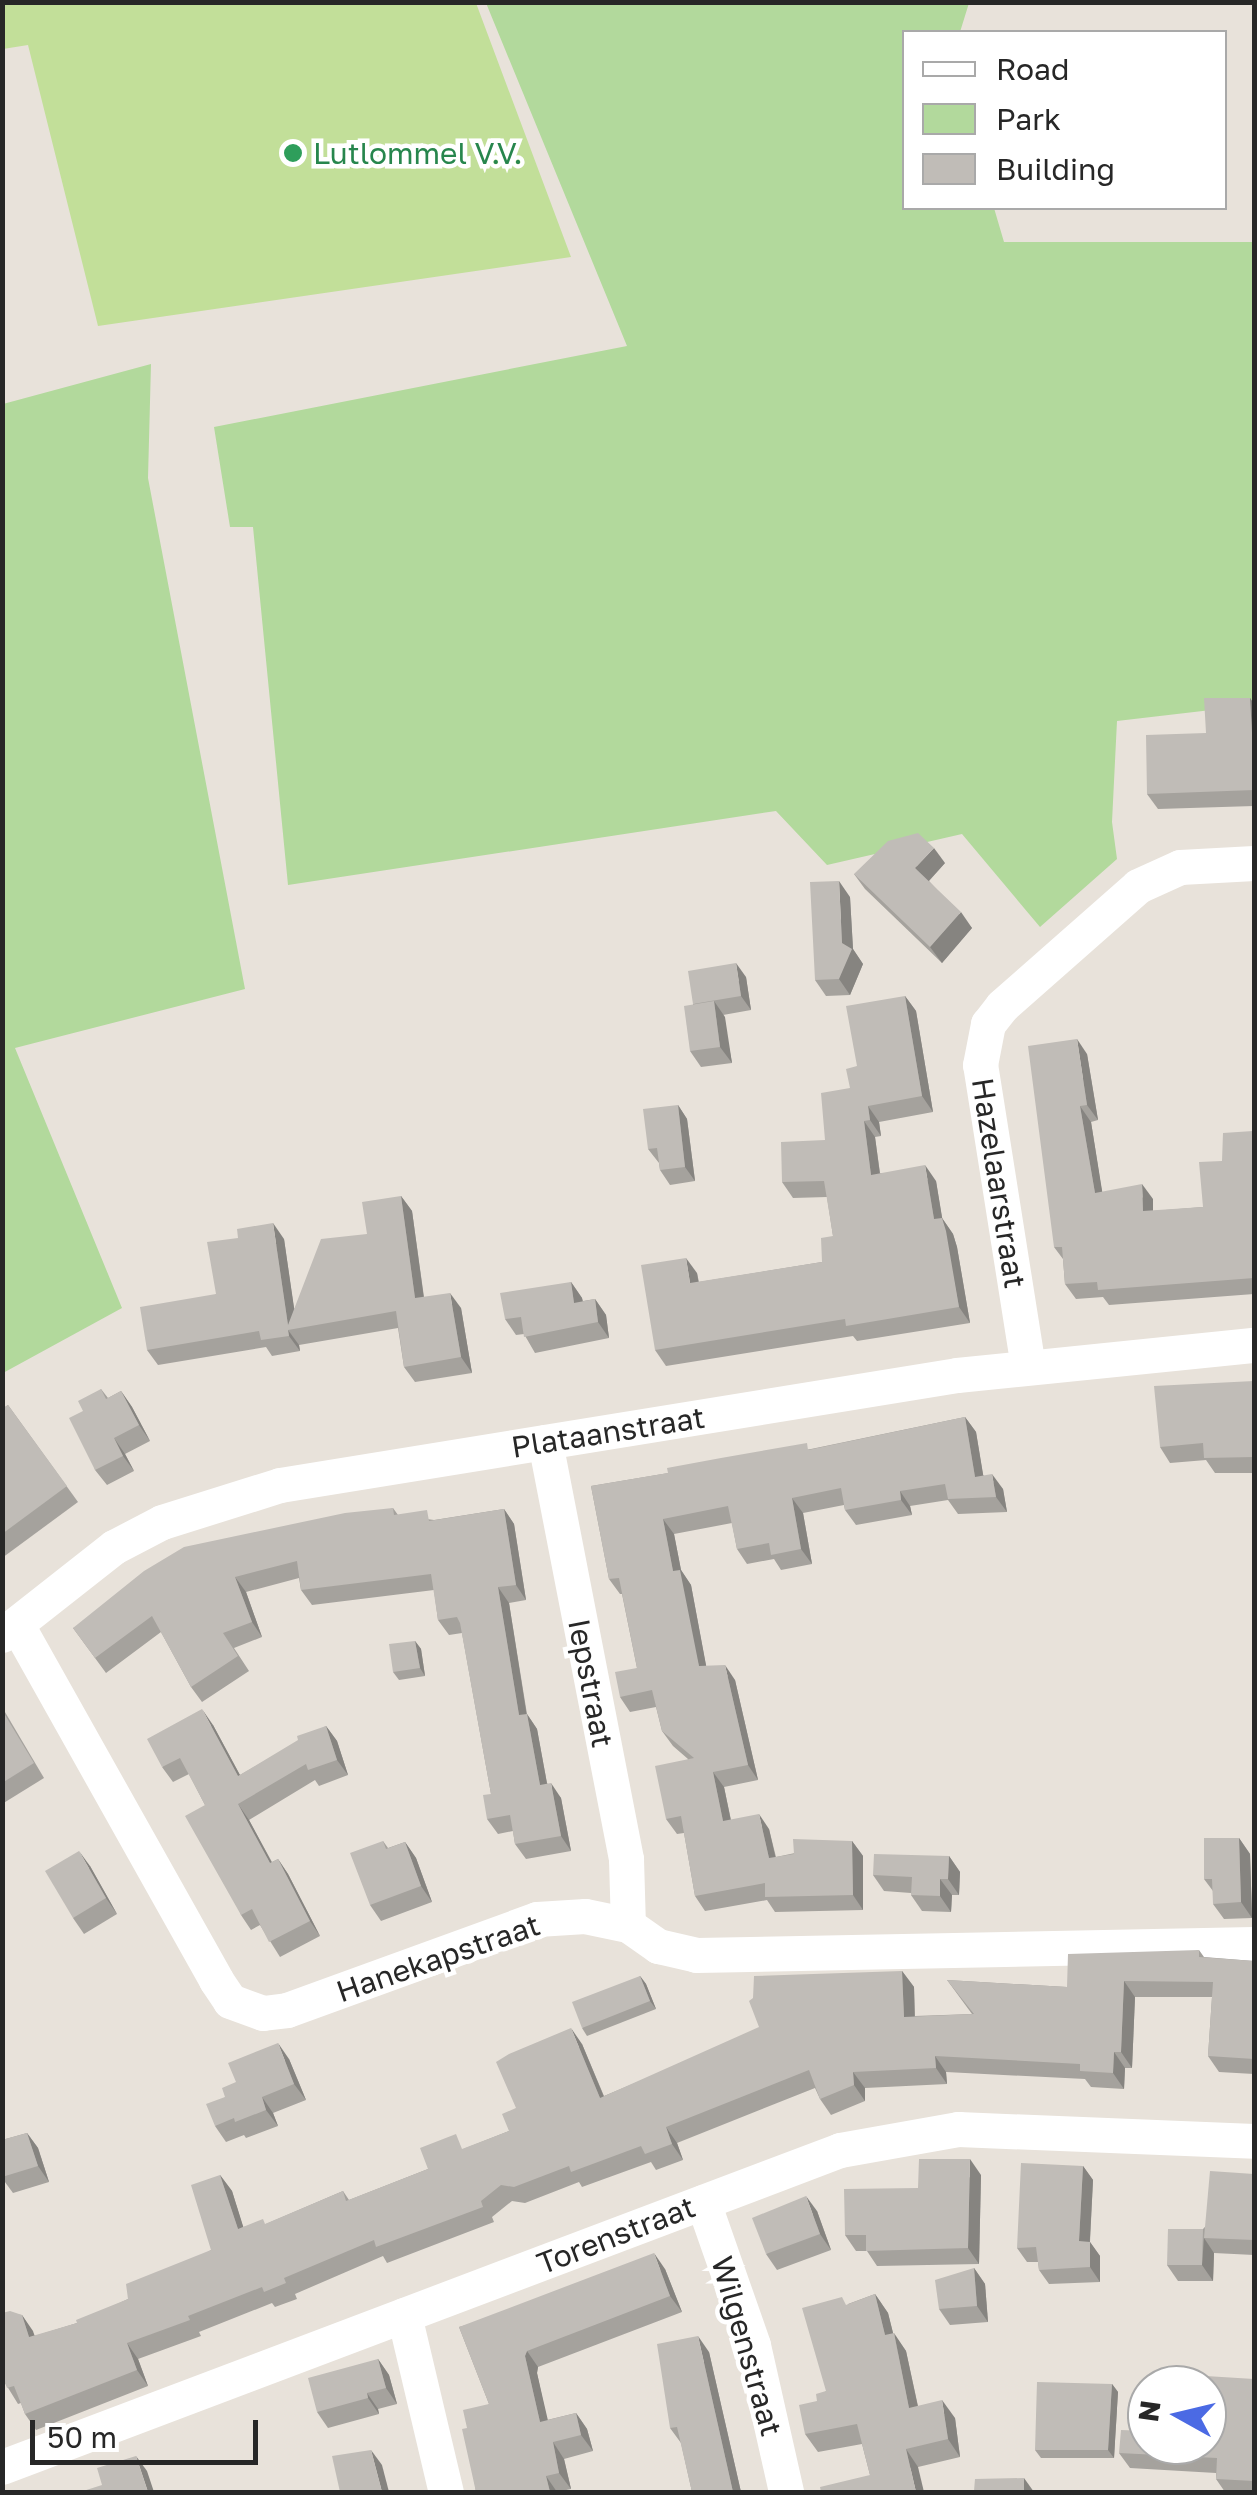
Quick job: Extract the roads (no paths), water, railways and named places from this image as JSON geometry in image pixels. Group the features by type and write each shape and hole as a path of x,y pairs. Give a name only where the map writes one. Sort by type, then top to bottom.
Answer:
{"street":[{"name":"Hazelaarstraat","path":"1028,1367 980,1066 988,1024 1138,886 1180,867 1254,863"},
{"name":"Plataanstraat","path":"10,1630 114,1547 197,1509 280,1484 1028,1367 1254,1345"},
{"name":"Iepstraat","path":"544,1442 626,1859 628,1925"},
{"name":"Hanekapstraat","path":"10,1630 230,2001 263,2013 286,2010 537,1919 585,1916 628,1925 658,1946 696,1955 1254,1944"},
{"name":"Torenstraat","path":"2,2467 840,2150 958,2129 1254,2141"},
{"name":"Wilgenstraat","path":"703,2202 753,2345 786,2492"},
{"path":"404,2315 446,2492"}],"place":[{"name":"Lutlommel V.V.","path":"293,153"}]}
